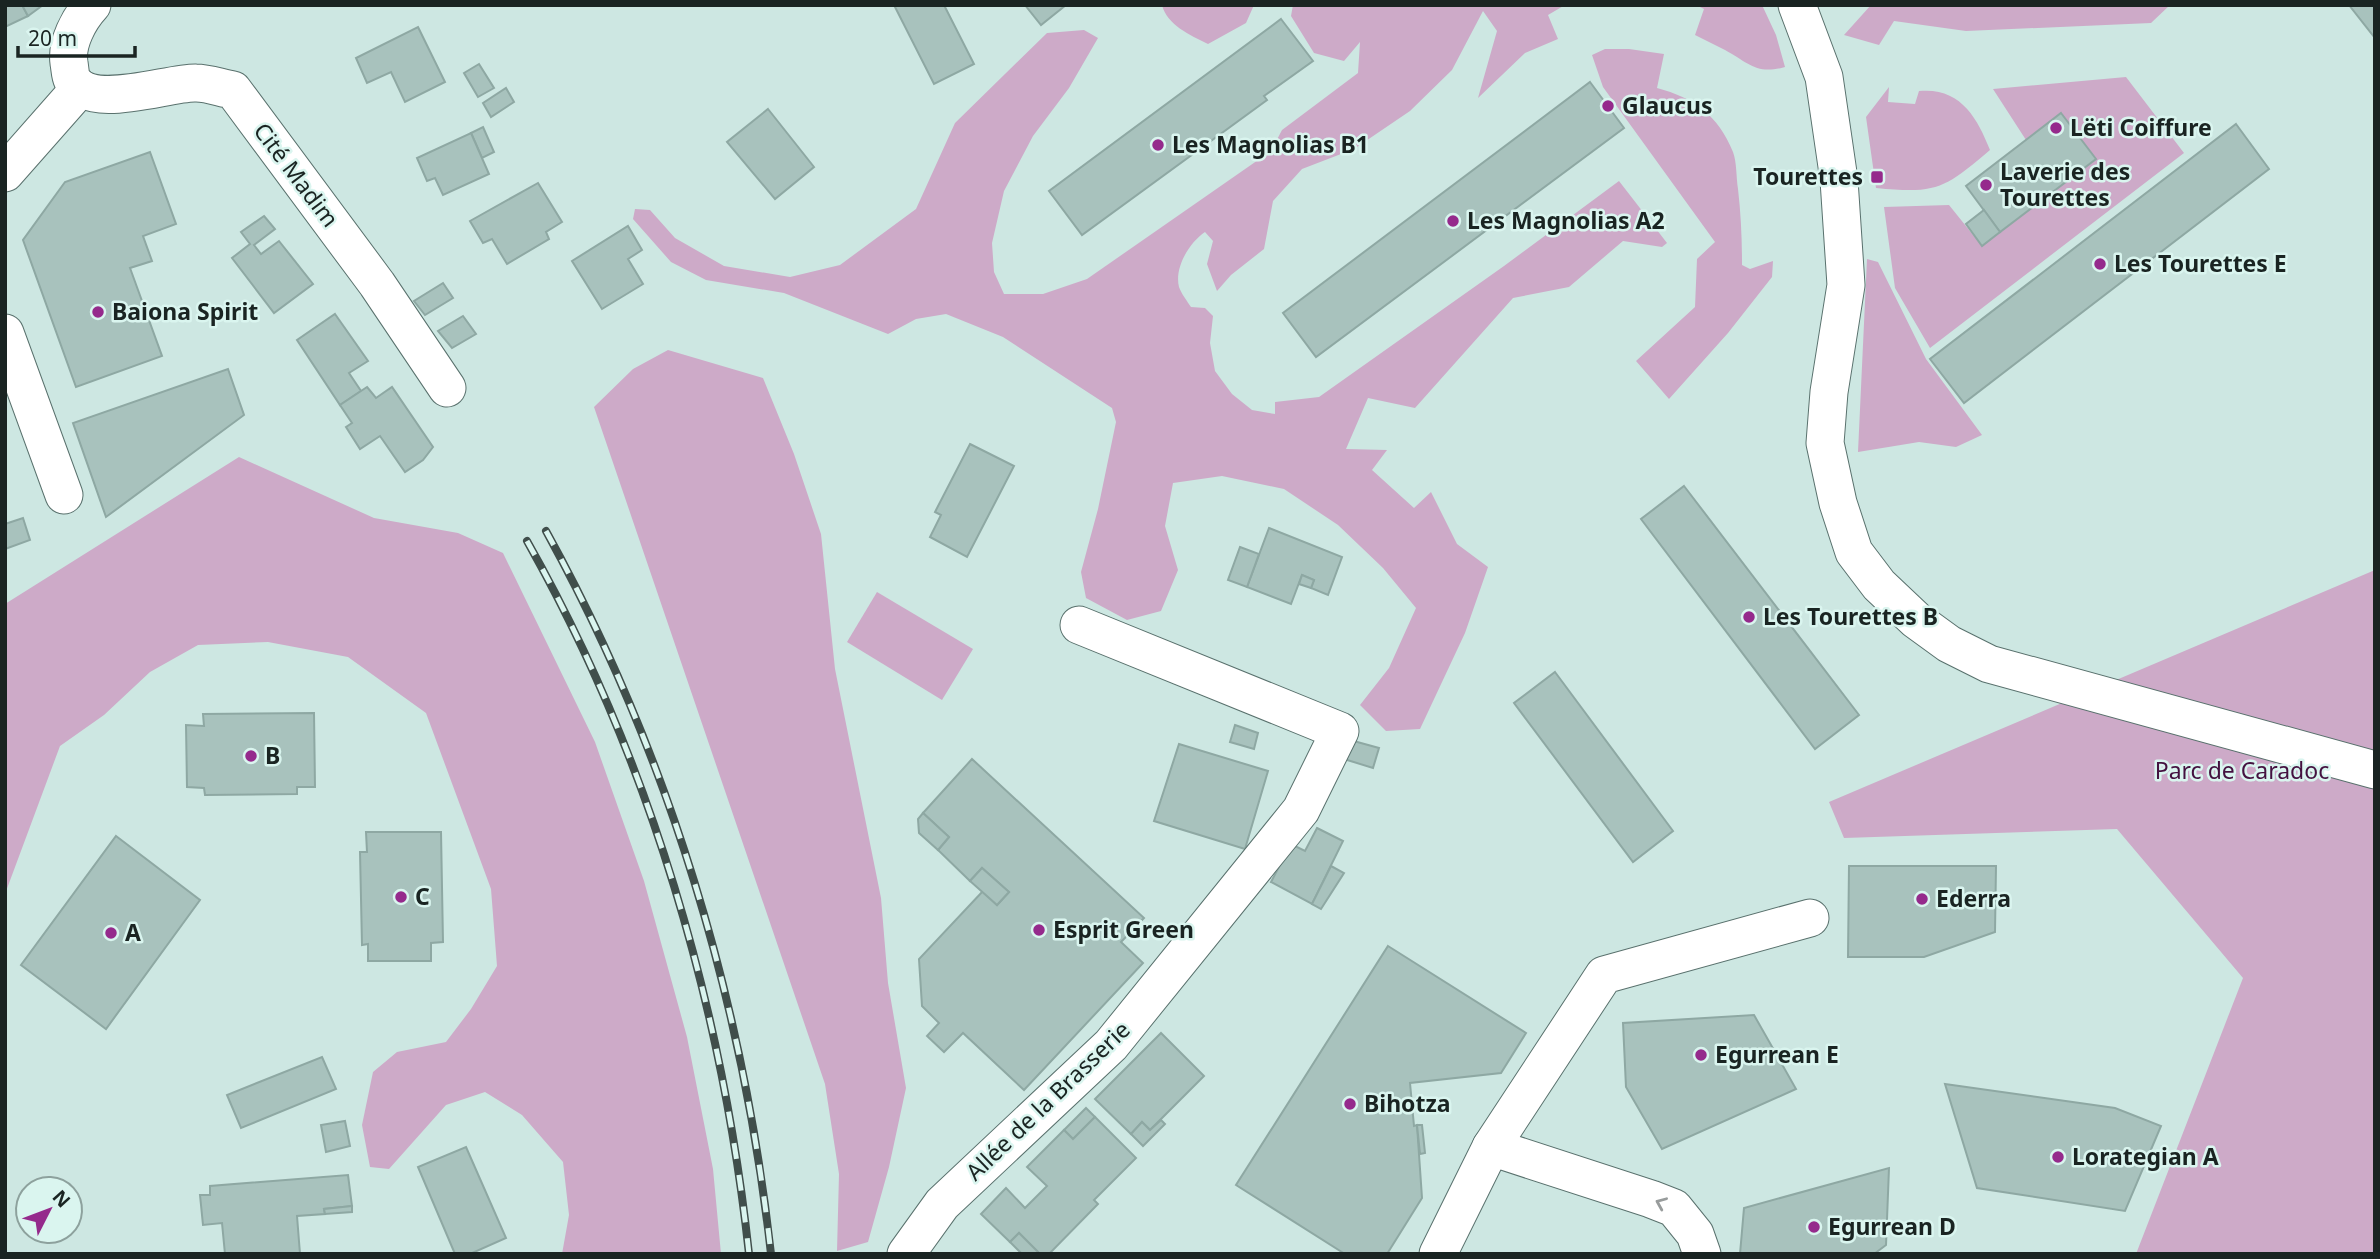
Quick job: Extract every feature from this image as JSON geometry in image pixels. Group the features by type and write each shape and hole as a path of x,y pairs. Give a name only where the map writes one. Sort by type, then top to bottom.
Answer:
{"street":[{"path":"5,173 80,88 72,78 68,56 79,18 92,5"},
{"path":"1797,5 1824,77 1839,180 1846,285 1829,392 1825,443 1838,503 1854,552 1879,585 1916,620 1949,645 1989,664 2375,771"},
{"name":"Cité Madim","path":"80,88 96,94 132,93 196,83 233,90 377,284 447,388"},
{"path":"5,333 64,495"},
{"name":"Allée de la Brasserie","path":"906,1254 942,1204 1111,1045 1301,810 1340,731 1079,625"},
{"path":"1438,1254 1491,1147 1604,975 1811,918"},
{"path":"1491,1147 1674,1208 1695,1234 1702,1254"}],"green space":[{"path":"1162,5 1254,5 1246,23 1208,44 1174,24"},
{"path":"1293,5 1565,5 1548,15 1558,39 1525,53 1478,98 1497,31 1483,11 1452,70 1410,111 1354,149 1302,169 1273,201 1264,249 1231,275 1217,291 1207,264 1213,241 1205,232 1194,242 1181,263 1179,287 1191,307 1205,308 1213,316 1210,343 1215,371 1232,394 1252,410 1275,414 1275,402 1319,397 1619,181 1667,243 1662,247 1623,241 1569,287 1513,298 1415,408 1368,398 1346,449 1387,450 1372,470 1414,508 1431,492 1457,544 1488,567 1465,633 1420,729 1386,731 1360,705 1389,668 1416,608 1383,568 1338,525 1284,489 1222,476 1173,483 1165,526 1178,570 1161,611 1127,620 1086,598 1081,572 1098,509 1116,422 1112,408 1003,337 946,314 916,319 888,334 784,293 706,280 671,262 633,219 635,209 650,210 675,238 724,266 790,277 840,265 916,209 955,123 1047,33 1084,30 1098,38 1069,88 1033,136 1004,191 992,243 994,272 1004,294 1043,294 1087,279 1271,151 1282,130 1358,73 1360,42 1344,61 1314,53 1291,16"},
{"path":"1696,5 1762,5 1776,35 1785,67 1760,69 1695,35 1704,9"},
{"path":"1871,5 2170,5 2151,23 1966,31 1894,21 1879,45 1844,35"},
{"path":"1605,49 1664,54 1657,88 1682,97 1703,110 1720,128 1733,152 1740,208 1742,265 1750,269 1773,261 1772,277 1728,333 1669,399 1636,361 1695,307 1697,259 1715,242 1603,87 1592,55"},
{"path":"2126,77 2184,153 1930,348 1895,288 1884,207 1949,205 1982,246 2096,159 2061,113 2026,140 1993,89"},
{"path":"1889,87 1888,102 1915,104 1919,91 1933,91 1956,99 1973,116 1990,150 1950,181 1939,186 1913,190 1876,188 1866,117"},
{"path":"1867,259 1878,262 1926,359 1982,435 1956,447 1919,442 1858,452"},
{"path":"668,350 763,378 794,454 821,534 835,669 881,898 888,983 906,1088 889,1167 868,1242 837,1251 839,1174 825,1084 594,407 633,369"},
{"path":"239,457 374,518 458,533 503,553 595,742 644,881 687,1037 713,1169 721,1254 562,1254 569,1215 563,1162 522,1115 485,1092 446,1105 389,1169 370,1167 362,1125 373,1072 397,1052 446,1042 471,1009 497,966 491,889 426,713 348,657 268,642 198,645 150,672 104,715 60,746 5,894 5,604"},
{"name":"Parc de Caradoc","path":"2375,570 2375,1254 2136,1254 2243,978 2117,829 1844,838 1829,802"},
{"path":"877,592 973,649 942,700 847,642"}],"building":[{"path":"5,5 22,5 28,16 5,27"},
{"path":"22,5 43,5 28,16"},
{"path":"894,5 944,5 974,64 934,84"},
{"path":"1025,5 1066,5 1041,25"},
{"path":"2349,5 2375,5 2375,38"},
{"name":"Les Magnolias B1","path":"1281,19 1313,61 1264,96 1267,100 1082,235 1049,191"},
{"path":"418,27 445,82 405,102 391,72 367,83 356,58"},
{"path":"479,64 494,88 478,97 464,73"},
{"name":"Les Magnolias A2","path":"1590,82 1624,128 1316,357 1283,313"},
{"path":"506,88 514,102 491,117 483,103"},
{"path":"768,109 814,167 775,199 727,142"},
{"path":"2061,113 2096,159 2000,232 1966,186"},
{"name":"Les Tourettes E","path":"2236,124 2269,169 1964,403 1930,359"},
{"path":"483,127 494,152 482,158 471,133"},
{"path":"471,133 489,174 443,195 435,178 427,181 417,158"},
{"name":"Baiona Spirit","path":"150,152 176,224 143,236 152,261 130,268 162,356 76,387 23,240 65,182"},
{"path":"538,183 562,222 546,232 549,239 507,264 492,239 483,243 470,221"},
{"path":"1984,210 2000,232 1982,246 1966,224"},
{"path":"264,216 275,229 254,245 261,254 279,241 313,284 274,313 232,258 250,244 241,232"},
{"path":"628,226 642,250 628,259 643,284 602,309 572,261"},
{"path":"443,283 453,298 425,315 414,301"},
{"path":"335,314 368,361 349,373 361,391 340,405 297,340"},
{"path":"463,316 476,334 452,348 438,331"},
{"path":"228,369 244,415 106,517 73,423"},
{"path":"367,387 376,398 392,387 433,447 423,460 405,472 380,436 360,449 346,427 352,423 340,405"},
{"path":"970,444 1014,466 967,557 930,537 941,515 935,512"},
{"name":"Les Tourettes B","path":"1684,486 1859,715 1815,749 1641,519"},
{"path":"23,518 30,540 5,549 5,524"},
{"path":"1269,528 1342,557 1328,595 1311,588 1314,580 1302,575 1291,604 1247,587"},
{"path":"1240,547 1259,554 1247,587 1228,580"},
{"path":"1302,575 1314,580 1311,588 1299,584"},
{"path":"1555,672 1673,831 1633,862 1514,703"},
{"name":"B","path":"314,713 315,787 297,787 297,794 205,795 204,788 187,787 186,725 204,726 203,714"},
{"path":"1235,725 1258,733 1254,749 1230,742"},
{"path":"1350,740 1379,748 1373,768 1344,759"},
{"path":"1179,744 1268,771 1245,849 1154,821"},
{"name":"Esprit Green","path":"972,759 1144,918 1121,942 1143,963 1024,1090 963,1033 944,1052 927,1036 939,1023 922,1006 919,959 983,891 997,905 1009,892 982,868 970,881 938,850 949,837 923,813"},
{"path":"923,813 949,837 938,850 919,833 918,819"},
{"path":"1317,828 1343,841 1312,904 1271,882 1291,844 1305,851"},
{"name":"C","path":"366,832 441,832 443,942 431,943 431,961 368,961 368,944 362,945 360,852 367,852"},
{"name":"A","path":"116,836 200,900 106,1029 21,965"},
{"path":"1331,866 1344,873 1321,909 1312,904"},
{"name":"Ederra","path":"1849,866 1996,866 1995,932 1924,957 1848,957"},
{"path":"982,868 1009,892 997,905 970,881"},
{"name":"Bihotza","path":"1388,946 1526,1033 1501,1073 1410,1083 1414,1126 1417,1125 1422,1198 1387,1254 1345,1254 1236,1185"},
{"name":"Egurrean E","path":"1754,1015 1796,1089 1662,1149 1626,1087 1623,1023"},
{"path":"1161,1033 1204,1076 1150,1130 1142,1122 1131,1134 1095,1099"},
{"path":"322,1057 336,1089 241,1128 227,1095"},
{"name":"Lorategian A","path":"1945,1084 2115,1108 2161,1126 2125,1211 1977,1188"},
{"path":"1086,1108 1095,1117 1073,1139 1064,1130"},
{"path":"1095,1117 1136,1158 1094,1200 1098,1204 1049,1254 1040,1254 1019,1233 1010,1242 981,1214 1006,1188 1025,1208 1047,1186 1027,1167 1064,1130 1073,1139"},
{"path":"1161,1120 1165,1124 1143,1146 1131,1134 1142,1122 1150,1130"},
{"path":"345,1121 350,1146 326,1152 321,1125"},
{"path":"1417,1125 1422,1125 1425,1153 1420,1154"},
{"path":"466,1147 506,1238 470,1254 455,1254 418,1167"},
{"name":"Egurrean D","path":"1889,1168 1886,1245 1874,1254 1740,1254 1744,1208"},
{"path":"348,1175 352,1206 324,1209 325,1214 297,1216 300,1254 225,1254 222,1223 203,1225 200,1195 210,1195 210,1186"},
{"path":"352,1206 352,1212 325,1214 324,1209"},
{"path":"1019,1233 1040,1254 1022,1254 1010,1242"}],"railway":[{"path":"546,531 590,616 629,702 664,791 694,881 720,973 741,1066 758,1159 771,1254"},
{"path":"527,541 571,624 610,709 674,886 699,976 720,1068 737,1161 749,1254"}],"place":[{"name":"Glaucus","path":"1608,106"},
{"name":"Lëti Coiffure","path":"2056,128"},
{"name":"Les Magnolias B1","path":"1158,145"},
{"name":"Tourettes","path":"1877,177"},
{"name":"Laverie des Tourettes","path":"1986,185"},
{"name":"Les Magnolias A2","path":"1453,221"},
{"name":"Les Tourettes E","path":"2100,264"},
{"name":"Baiona Spirit","path":"98,312"},
{"name":"Les Tourettes B","path":"1749,617"},
{"name":"B","path":"251,756"},
{"name":"C","path":"401,897"},
{"name":"Ederra","path":"1922,899"},
{"name":"Esprit Green","path":"1039,930"},
{"name":"A","path":"111,933"},
{"name":"Egurrean E","path":"1701,1055"},
{"name":"Bihotza","path":"1350,1104"},
{"name":"Lorategian A","path":"2058,1157"},
{"name":"Egurrean D","path":"1814,1227"}]}
